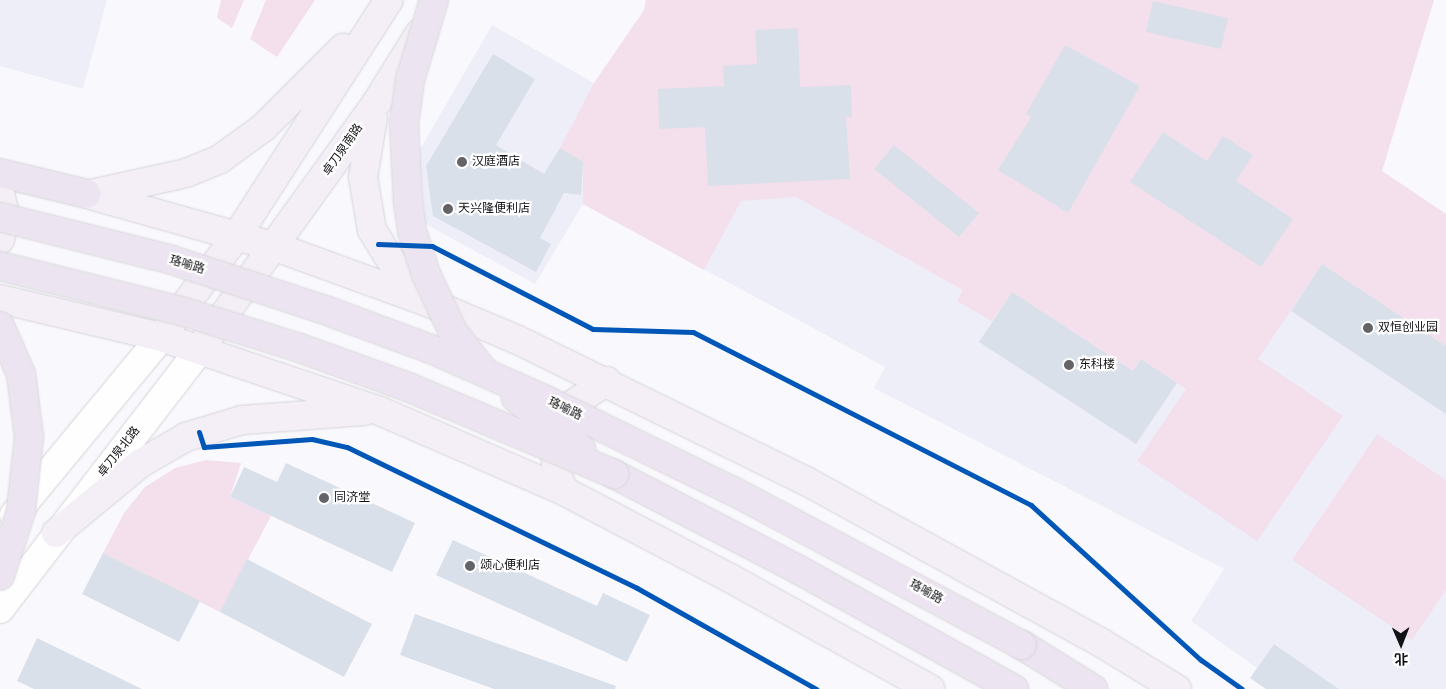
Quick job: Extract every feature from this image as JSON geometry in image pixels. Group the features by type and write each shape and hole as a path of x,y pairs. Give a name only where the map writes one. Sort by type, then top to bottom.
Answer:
{"highway":[{"path":"434,0 410,80 404,124 408,202 421,261 453,332 472,360 498,384 614,474"},
{"path":"0,173 87,194"},
{"name":"珞喻路","path":"0,217 172,260 325,310 431,350 546,400 735,492 1022,645 1093,689"},
{"path":"0,266 185,312 297,347 417,391 614,474 1006,684"},
{"path":"0,326 20,374 29,437 27,486 22,512 0,576"}],"main road":[{"path":"87,194 186,173 241,146 301,92 389,0"},
{"path":"161,337 238,234 389,0"},
{"name":"卓刀泉南路","path":"239,296 276,247 378,102 441,0"},
{"path":"378,102 368,135 363,177 372,230 398,272 430,303"},
{"path":"0,193 5,214 0,240"},
{"path":"87,194 238,234 276,247 430,303 607,381 814,485 1100,642 1177,689"},
{"name":"卓刀泉北路","path":"201,348 239,296"},
{"path":"0,299 201,348 380,411 564,491 730,578 930,689"},
{"path":"564,491 556,472 556,445 561,424 574,404 607,381"},
{"path":"56,533 141,463 186,437 211,426 277,416 380,411"}],"street":[{"path":"0,533 161,337"},
{"name":"卓刀泉北路","path":"0,609 56,533 201,348"}],"shaded area":[{"path":"0,0 107,0 83,89 0,66"},
{"path":"221,0 244,0 232,28 217,18"},
{"path":"266,0 315,0 277,57 250,39"},
{"path":"646,0 1434,0 1382,171 1446,214 1446,689 1339,689 1274,644 1257,668 1191,621 1224,569 874,388 885,367 583,204 535,284 422,222 415,158 492,25 594,83 644,11"},
{"path":"646,0 1434,0 1382,171 1446,214 1446,346 1322,264 1258,359 1343,416 1257,541 1137,461 1186,389 1141,359 1133,371 1012,292 992,321 957,301 963,290 796,197 741,201 704,270 583,204 583,163 560,148 594,83 644,10"},
{"path":"1377,434 1446,480 1446,590 1412,640 1292,560"},
{"path":"206,460 241,463 230,497 271,516 220,612 103,553 124,513 145,487 175,468"}],"building":[{"path":"1153,1 1228,18 1221,49 1146,32"},
{"path":"798,28 800,87 851,85 852,117 846,117 850,179 708,186 705,127 659,129 658,89 724,86 723,66 757,64 755,30"},
{"path":"1065,45 1140,86 1068,213 998,170 1031,117 1026,114"},
{"path":"493,54 535,79 496,145 544,174 560,148 583,162 581,195 564,193 540,238 551,244 536,272 433,216 426,166"},
{"path":"1163,132 1207,161 1223,136 1253,155 1236,181 1293,219 1261,267 1130,182"},
{"path":"894,145 979,213 959,237 874,169"},
{"name":"双恒创业园","path":"1322,264 1446,346 1446,414 1291,311"},
{"name":"东科楼","path":"1012,292 1133,371 1141,359 1177,383 1136,444 979,342"},
{"path":"286,463 415,523 392,572 230,497 244,467 277,482"},
{"path":"453,540 597,606 603,593 650,615 627,662 436,575"},
{"path":"103,553 200,601 179,642 82,594"},
{"path":"247,559 372,624 344,677 220,612"},
{"path":"415,614 616,686 615,689 494,689 400,655"},
{"path":"37,638 142,689 34,689 17,681"},
{"path":"1274,644 1339,689 1266,689 1250,678"}],"cycle path":[{"path":"378,244 432,246 593,329 693,332 1031,505 1201,660 1242,689"},
{"path":"199,432 204,447 312,439 347,447 637,588 816,689"}],"place":[{"name":"汉庭酒店","path":"462,162"},
{"name":"天兴隆便利店","path":"448,209"},
{"name":"双恒创业园","path":"1368,328"},
{"name":"东科楼","path":"1069,365"},
{"name":"同济堂","path":"324,498"},
{"name":"颂心便利店","path":"470,566"}]}
